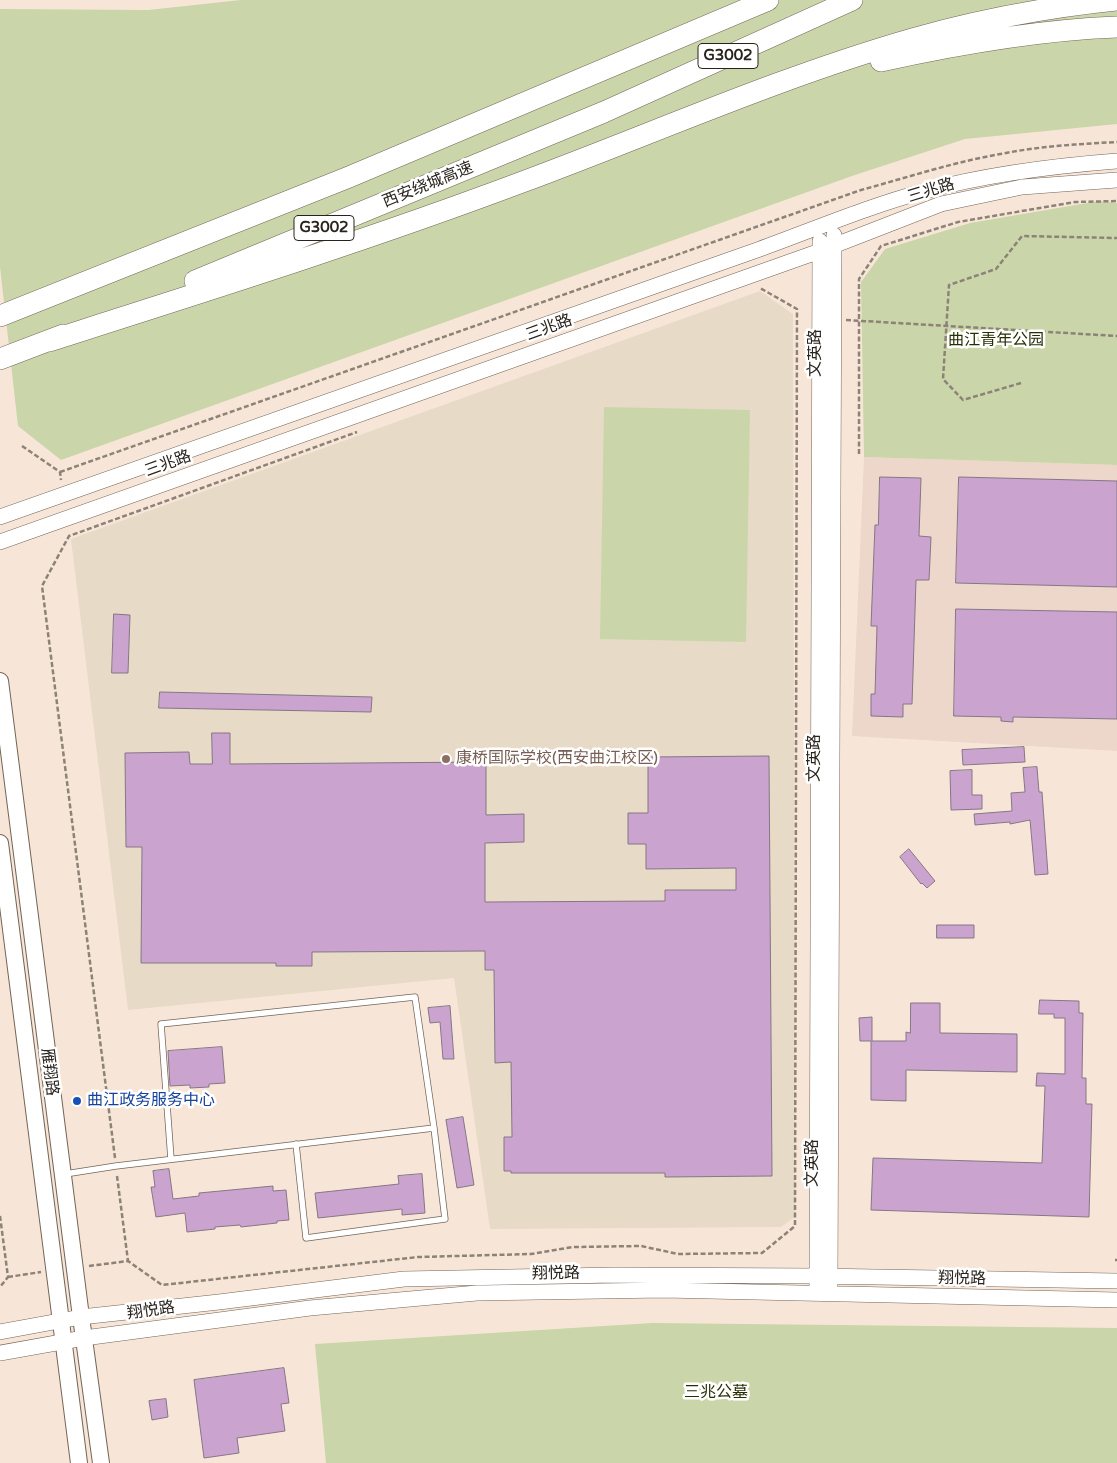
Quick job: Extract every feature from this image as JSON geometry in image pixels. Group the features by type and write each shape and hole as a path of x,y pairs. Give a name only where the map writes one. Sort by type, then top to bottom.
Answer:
{"highway":[{"path":"493,117 730,0"},
{"name":"G3002","path":"0,316 349,177 768,0"},
{"name":"西安绕城高速","path":"0,360 604,112 852,0"},
{"path":"46,342 281,267 422,219 826,67 912,39 1003,17 1117,0"},
{"path":"710,110 792,84 853,68 945,48 1031,35 1117,27"}],"main road":[{"name":"雁翔路","path":"0,681 80,1318 102,1463"},
{"name":"雁翔路","path":"0,843 78,1463"}],"street":[{"name":"三兆路","path":"0,517 925,191 983,178 1055,166 1117,161"},
{"name":"三兆路","path":"0,542 827,248 941,204 1022,187 1117,180"},
{"name":"文英路","path":"824,1276 826,225"},
{"name":"文英路","path":"823,1294 834,319 827,248"},
{"name":"翔悦路","path":"0,1332 80,1318 404,1280 616,1275 1117,1281"},
{"name":"翔悦路","path":"0,1353 84,1338 310,1308 477,1293 664,1290 1117,1300"}],"lane":[{"path":"171,1159 161,1024 415,996 445,1219 306,1238 296,1144"},
{"path":"62,1174 171,1159 434,1128"}],"path":[{"path":"60,472 861,190 949,165 1005,153 1036,148 1117,142"},
{"path":"859,454 860,279 881,246 958,222 1075,202 1117,201"},
{"path":"1021,384 963,400 943,380 949,285 996,269 1022,236 1117,238"},
{"path":"74,1268 128,1261 162,1285 418,1258 531,1254 573,1247 640,1246 678,1254 762,1253 795,1226 797,309 760,287"},
{"path":"834,319 1117,336"},
{"path":"128,1261 42,586 69,536 358,432"},
{"path":"0,1216 8,1277"},
{"path":"0,1287 8,1277 53,1271"}],"shaded area":[{"name":"康桥国际学校(西安曲江校区)","path":"760,291 793,314 795,1217 781,1227 490,1229 454,978 128,1010 71,539"},
{"path":"864,457 1117,465 1117,751 852,736"}],"green space":[{"path":"241,0 1117,0 1117,124 965,139 852,176 61,460 18,426 0,267 0,9 148,10"},
{"name":"曲江青年公园","path":"1099,201 1117,203 1117,465 864,457 861,282 885,249 970,223"},
{"path":"604,407 750,410 746,642 600,639"},
{"name":"三兆公墓","path":"652,1323 1117,1328 1117,1463 326,1463 315,1344"}],"building":[{"path":"880,477 921,478 919,536 931,537 929,580 916,580 912,704 903,704 903,717 871,716 871,694 875,694 877,626 871,626 875,525 878,525"},
{"path":"959,477 1117,481 1117,587 956,583"},
{"path":"956,609 1117,612 1117,719 1013,717 1013,722 1001,721 1001,717 954,716"},
{"path":"114,614 130,615 128,673 112,673"},
{"path":"160,692 372,697 371,712 159,708"},
{"path":"212,733 230,733 230,764 486,762 486,815 524,814 524,842 485,843 485,902 665,901 665,890 736,890 736,868 646,869 646,844 628,844 628,813 648,813 648,757 769,756 772,1176 665,1177 665,1173 511,1173 511,1171 504,1171 504,1137 512,1137 511,1062 495,1063 494,970 485,970 485,951 312,952 312,966 276,966 276,963 141,963 142,847 126,847 125,753 189,752 190,764 212,764"},
{"path":"1024,747 1025,762 963,765 962,750"},
{"path":"1037,767 1039,792 1042,792 1048,874 1035,875 1030,820 1010,824 1010,822 975,825 974,814 1012,811 1011,793 1025,792 1023,768"},
{"path":"972,770 972,795 982,795 982,809 951,810 950,771"},
{"path":"909,849 935,881 927,888 921,884 900,857"},
{"path":"937,925 974,925 974,938 937,938"},
{"path":"1040,1000 1079,1001 1079,1013 1083,1013 1082,1078 1086,1078 1086,1104 1092,1104 1089,1217 871,1210 873,1158 1042,1163 1045,1086 1036,1086 1037,1073 1065,1074 1065,1018 1054,1018 1054,1014 1039,1014"},
{"path":"911,1003 940,1003 940,1033 1017,1034 1017,1072 906,1070 906,1101 871,1100 871,1041 860,1041 859,1018 872,1017 872,1041 906,1041 906,1032 910,1033"},
{"path":"450,1006 454,1059 443,1059 440,1022 430,1023 428,1008"},
{"path":"222,1047 225,1083 209,1084 209,1087 190,1088 190,1085 170,1086 168,1051"},
{"path":"463,1117 474,1185 457,1188 446,1120"},
{"path":"169,1169 173,1199 199,1196 199,1193 273,1186 273,1191 286,1190 289,1220 241,1227 240,1225 215,1227 215,1229 187,1232 185,1213 156,1217 151,1187 155,1187 153,1171"},
{"path":"422,1174 425,1213 402,1215 402,1209 318,1218 315,1193 399,1184 398,1176"},
{"path":"284,1368 289,1403 281,1404 285,1431 237,1438 239,1453 204,1458 194,1380"},
{"path":"166,1399 168,1417 152,1420 149,1401"}],"place":[{"name":"康桥国际学校(西安曲江校区)","path":"446,759"},
{"name":"曲江政务服务中心","path":"77,1101"}]}
